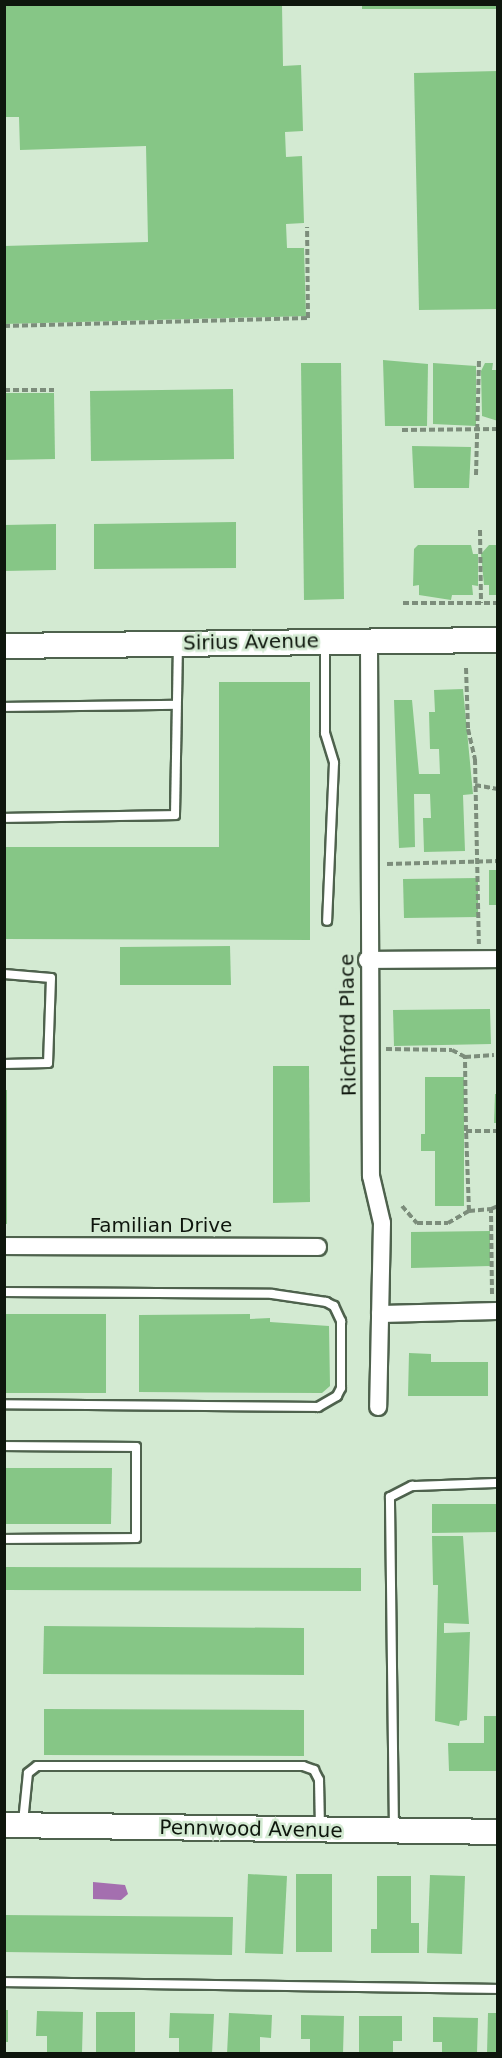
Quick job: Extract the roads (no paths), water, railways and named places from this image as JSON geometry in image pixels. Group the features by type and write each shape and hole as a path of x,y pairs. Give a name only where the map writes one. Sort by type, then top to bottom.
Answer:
{"street":[{"name":"Sirius Avenue","path":"4,646 498,640"},
{"name":"Richford Place","path":"369,641 367,960 371,1176 382,1223 378,1407"},
{"path":"367,960 498,959"},
{"name":"Familian Drive","path":"4,1246 318,1247"},
{"path":"380,1314 495,1311"},
{"name":"Pennwood Avenue","path":"14,1826 498,1832"}],"lane":[{"path":"325,642 325,733 334,775 327,921"},
{"path":"4,818 175,814 178,643"},
{"path":"4,707 176,705"},
{"path":"4,974 51,978 48,1063 4,1064"},
{"path":"4,1292 272,1294 326,1302 334,1306 341,1321 341,1388 337,1396 318,1407 4,1404"},
{"path":"4,1446 136,1447 136,1538 4,1539"},
{"path":"394,1830 390,1497 412,1486 498,1483"},
{"path":"14,1826 28,1773 37,1766 303,1766 314,1770 319,1780 320,1830"},
{"path":"4,1982 498,1989"}]}
